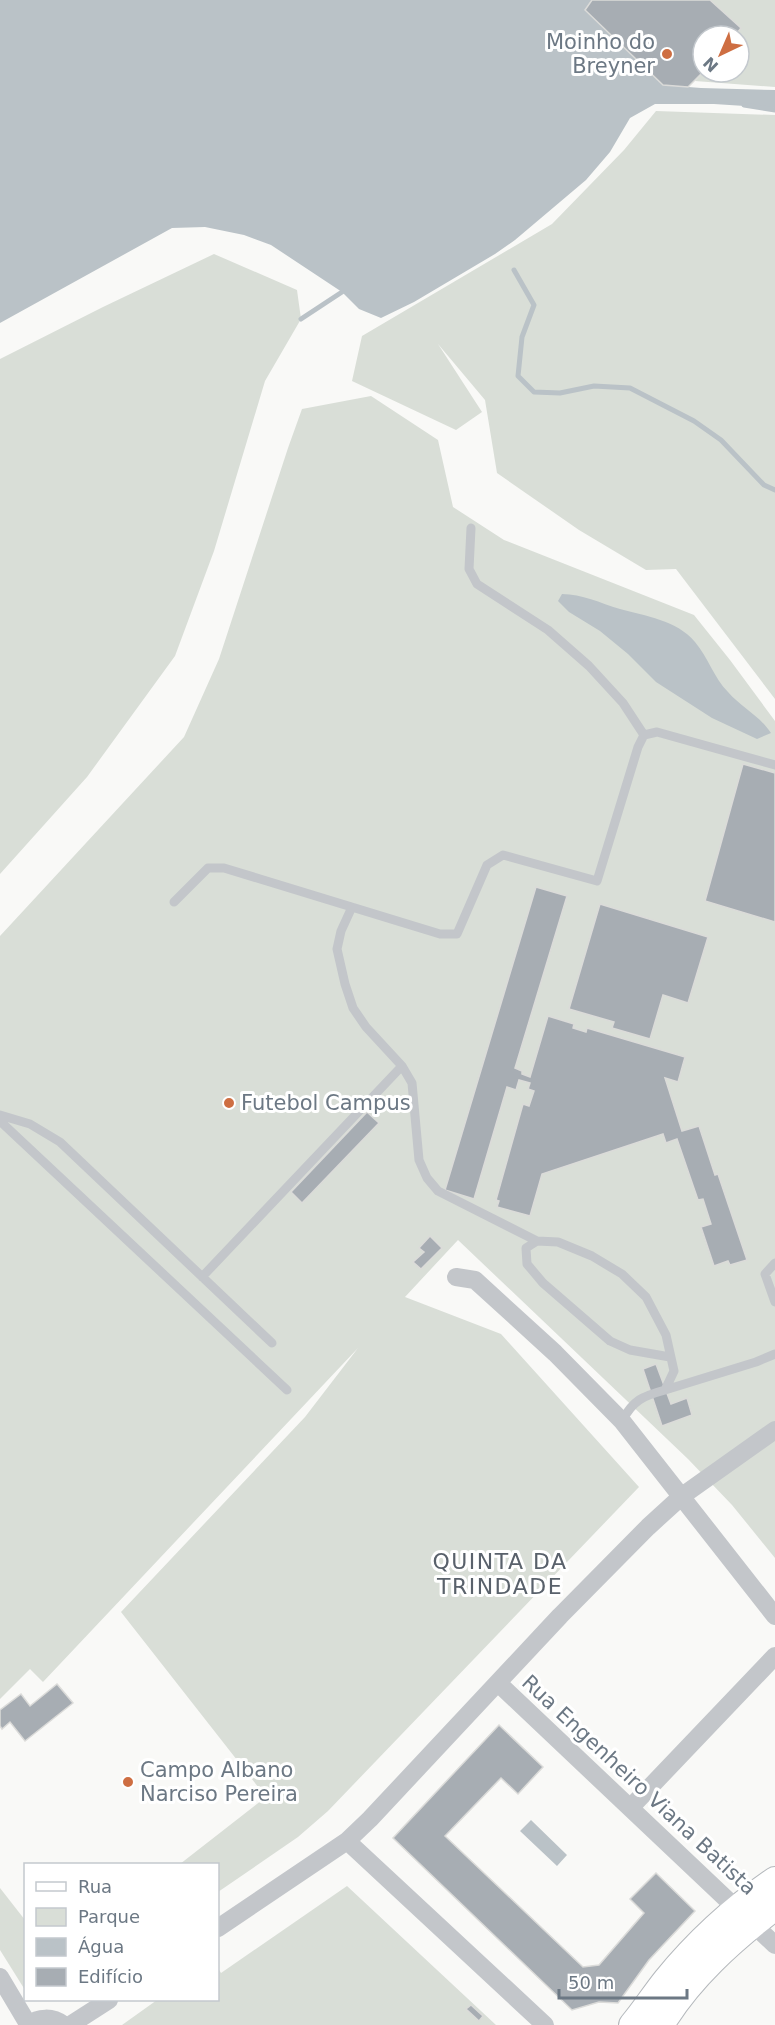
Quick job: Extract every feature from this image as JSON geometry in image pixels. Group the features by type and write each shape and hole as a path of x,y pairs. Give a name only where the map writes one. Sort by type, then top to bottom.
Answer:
{"main road":[{"path":"661,2025 681,1996 705,1970 775,1880"},
{"path":"632,2025 657,1990 712,1930 775,1906"}],"street":[{"path":"456,1277 475,1280 555,1353 622,1421 775,1616"},
{"path":"219,1927 347,1840 648,1527 682,1496 775,1430"},
{"path":"631,1807 775,1656"},
{"name":"Rua Engenheiro Viana Batista","path":"498,1683 775,1945"},
{"path":"347,1840 545,2025"},
{"path":"0,1977 28,2024 44,2018 64,2025"},
{"path":"70,2025 107,2001"}],"lane":[{"path":"471,528 468,569 477,584 548,630 589,666 623,703 644,735"},
{"path":"644,735 657,732 775,765"},
{"path":"174,902 207,868 224,868 440,934 457,934 487,865 503,855 597,881 638,747 644,735"},
{"path":"352,907 341,931 337,949 350,1000 366,1027 402,1066 412,1083 419,1160 427,1178 438,1191 537,1241 558,1242 592,1256 622,1274 646,1297 666,1335 674,1371 665,1390"},
{"path":"202,1277 402,1066"},
{"path":"0,1115 30,1124 60,1142 272,1343"},
{"path":"0,1120 287,1390"},
{"path":"537,1241 525,1248 527,1264 543,1283 610,1341 630,1350 670,1357"},
{"path":"775,1263 765,1274 775,1302"},
{"path":"622,1421 630,1405 651,1394 756,1362 775,1353"}],"green space":[{"path":"710,0 775,0 775,87 735,84 751,84 751,24 737,24"},
{"path":"656,111 775,115 775,699 676,569 646,570 579,530 497,473 485,400 438,344 482,412 456,430 352,381 362,336 552,224 624,150"},
{"path":"214,254 297,290 301,319 265,381 214,551 175,656 87,777 0,874 0,359"},
{"path":"371,396 438,440 453,507 504,540 694,615 775,721 775,1558 732,1505 688,1459 458,1240 405,1297 501,1334 639,1487 328,1811 298,1837 219,1891 219,1863 181,1863 266,1797 121,1612 305,1417 358,1348 43,1682 30,1669 0,1699 0,936 184,737 219,659 302,409"},
{"path":"347,1886 496,2025 122,2025 156,2001 219,2001 219,1970 221,1973"},
{"path":"0,1888 24,1919 24,1988 0,1950"}],"water":[{"path":"0,0 593,0 585,10 663,85 775,90 775,108 714,104 655,104 630,118 610,152 586,180 515,240 414,302 381,318 359,309 342,292 271,245 244,235 205,227 172,228 0,323"},
{"path":"562,594 591,599 660,620 679,629 700,648 715,674 733,698 761,721 771,733 757,739 712,718 656,682 628,654 600,631 569,612 558,601"},
{"path":"531,1820 567,1855 557,1866 520,1831"}],"building":[{"name":"Moinho do Breyner","path":"592,0 710,0 737,24 691,24 691,84 688,87 663,85 585,10"},
{"path":"743,764 775,773 775,922 705,901"},
{"path":"536,887 567,896 515,1068 530,1077 548,1016 574,1024 573,1028 586,1032 587,1028 685,1057 678,1082 665,1078 682,1131 699,1126 747,1260 730,1265 728,1261 714,1266 701,1227 711,1224 703,1199 698,1200 677,1139 666,1143 663,1134 542,1174 530,1216 497,1207 499,1201 496,1200 523,1104 529,1106 534,1091 528,1089 530,1083 519,1080 516,1090 507,1087 474,1199 445,1190"},
{"path":"600,904 708,937 688,1003 663,995 650,1039 612,1028 614,1022 569,1009"},
{"path":"367,1112 379,1123 302,1203 291,1192"},
{"path":"430,1236 442,1248 421,1269 413,1262 424,1252 419,1248"},
{"path":"656,1364 671,1404 687,1398 692,1415 662,1426 643,1369"},
{"path":"57,1684 73,1703 25,1741 10,1722 2,1729 0,1710 21,1694 30,1706"},
{"path":"499,1725 543,1767 518,1794 501,1778 445,1836 583,1967 599,1965 644,1913 630,1899 656,1873 695,1911 649,1960 618,2003 599,2002 572,2010 393,1838"},
{"path":"471,2005 483,2016 479,2021 466,2009"}],"waterway":[{"path":"744,105 775,110"},
{"path":"514,270 534,305 522,337 518,376 534,392 560,393 594,386 630,388 694,421 721,440 764,485 775,490"},
{"path":"301,319 342,292"}],"place":[{"name":"Moinho do Breyner","path":"667,54"},
{"name":"Futebol Campus","path":"229,1103"},
{"name":"Campo Albano Narciso Pereira","path":"128,1782"}],"district":[{"name":"QUINTA DA TRINDADE","path":"500,1574"}]}
